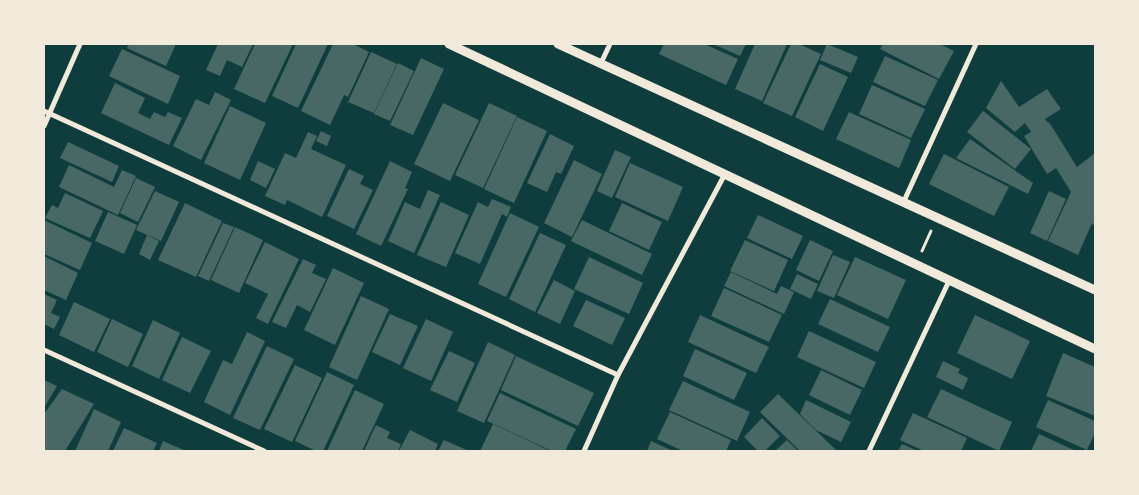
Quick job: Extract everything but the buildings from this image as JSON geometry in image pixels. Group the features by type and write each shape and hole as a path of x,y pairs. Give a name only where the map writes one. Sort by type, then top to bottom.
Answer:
{"street":[{"path":"44,126 80,44"},
{"path":"449,44 726,173 949,281 1095,348"},
{"path":"558,44 1095,290"},
{"path":"601,63 610,44"},
{"path":"904,201 976,44"},
{"path":"44,111 618,375"},
{"path":"584,451 618,375 726,173"},
{"path":"869,451 949,281"},
{"path":"44,350 264,451"}],"path":[{"path":"915,264 938,217"}]}
